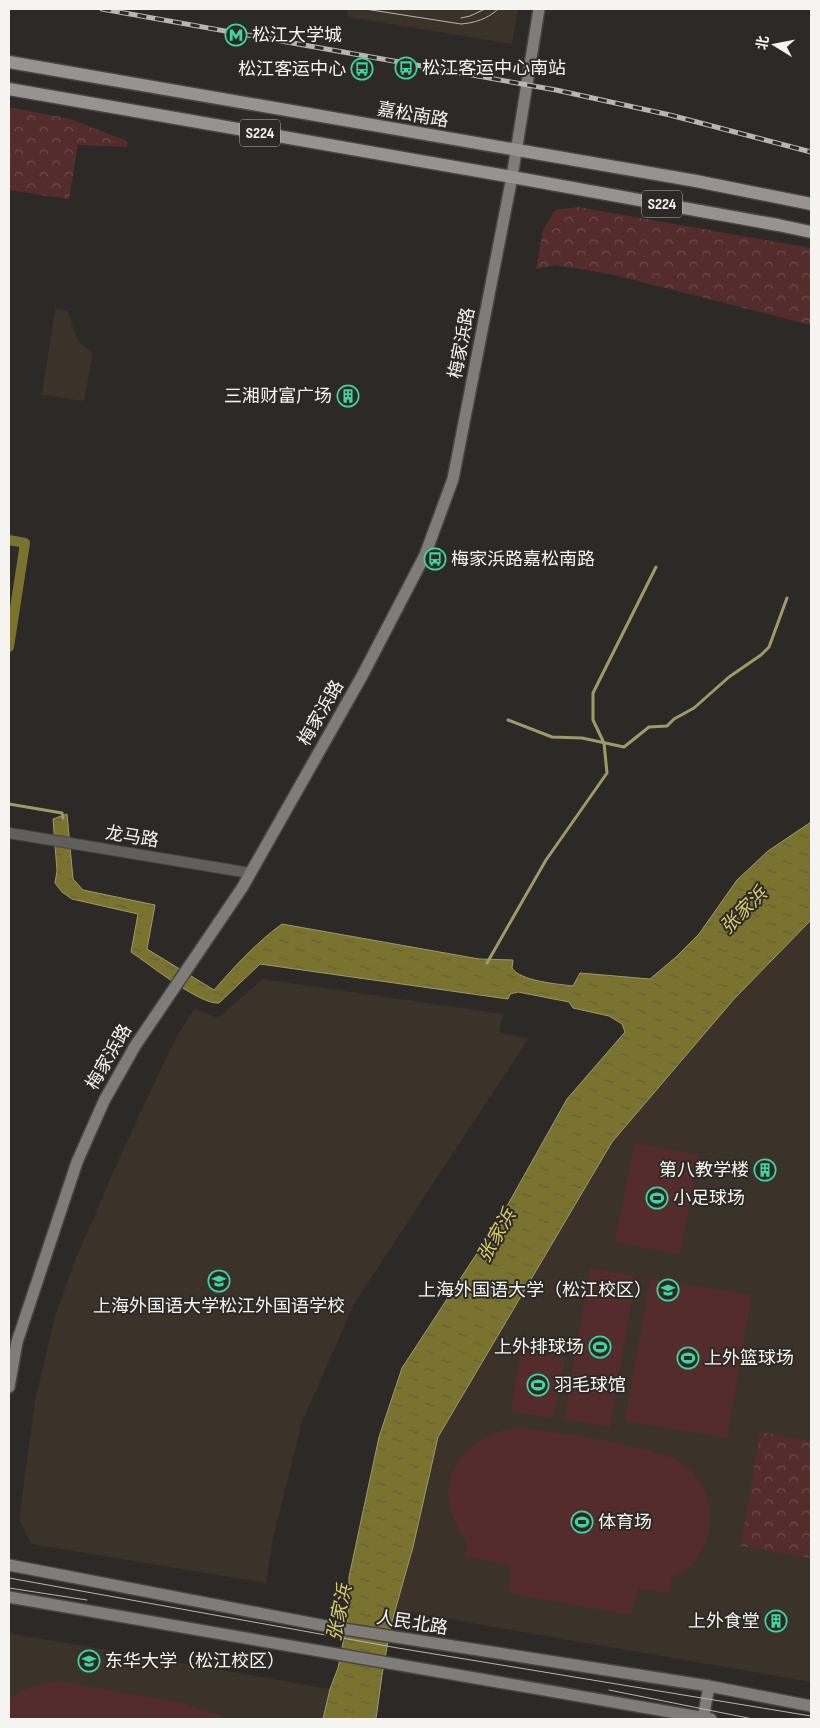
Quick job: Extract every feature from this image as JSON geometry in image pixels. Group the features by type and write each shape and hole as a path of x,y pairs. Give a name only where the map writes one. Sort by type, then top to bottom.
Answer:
{"main road":[{"name":"梅家浜路","path":"9,1387 17,1342 77,1162 104,1101 135,1046 242,888 362,676 425,555 453,479 512,176 539,9"},
{"name":"嘉松南路","path":"9,62 696,181 811,204"},
{"name":"S224","path":"9,89 512,176 811,232"},
{"name":"人民北路","path":"9,1566 400,1639 709,1686 811,1706"},
{"path":"9,1597 706,1719 709,1686"}],"street":[{"name":"龙马路","path":"9,833 250,873"}],"shaded area":[{"path":"348,9 518,9 512,44 347,17"},
{"path":"55,309 67,311 79,342 93,353 84,401 42,395"},
{"name":"上海外国语大学（松江校区）","path":"811,920 811,1682 396,1610 413,1547 438,1437 612,1142 734,999"},
{"name":"上海外国语大学松江外国语学校","path":"263,979 503,1014 499,1032 528,1039 354,1304 302,1422 272,1542 266,1583 31,1544 19,1520 35,1401 55,1316 76,1258 118,1161 174,1041 194,1009 218,1018"},
{"name":"东华大学（松江校区）","path":"9,1633 330,1689 323,1719 9,1719"}],"green space":[{"path":"9,107 70,119 127,141 127,147 78,145 69,199 9,190"},
{"path":"578,207 811,248 811,325 610,274 555,265 536,269 543,230 555,210"},
{"name":"小足球场","path":"634,1143 699,1155 680,1254 615,1242"},
{"name":"上外排球场","path":"590,1268 636,1276 610,1427 564,1419"},
{"name":"上外篮球场","path":"650,1278 752,1295 727,1438 625,1421"},
{"name":"羽毛球馆","path":"521,1351 565,1359 554,1418 511,1411"},
{"name":"体育场","path":"518,1427 590,1438 643,1449 677,1459 688,1468 704,1489 707,1498 710,1515 709,1533 703,1549 693,1563 672,1578 669,1593 638,1588 631,1615 508,1593 510,1566 466,1556 468,1543 456,1523 449,1504 449,1486 454,1469 463,1454 478,1442 496,1432"},
{"path":"760,1432 811,1441 811,1558 741,1546"},
{"path":"57,1681 182,1703 220,1715 224,1719 9,1719 9,1701 19,1693 31,1687"}],"water":[{"name":"张家浜","path":"67,814 73,879 83,890 155,905 147,949 214,990 246,955 282,924 479,959 513,960 512,968 516,972 531,979 549,983 573,986 580,973 650,979 699,934 737,880 768,851 811,822 811,920 734,999 612,1142 438,1437 413,1547 391,1625 376,1719 323,1719 330,1689 338,1668 348,1617 349,1577 379,1437 402,1368 502,1215 567,1099 625,1032 622,1024 609,1016 573,1008 569,1002 518,992 510,994 508,999 260,964 219,1003 200,998 131,952 138,914 72,899 62,892 55,883 57,871 53,819"}],"waterway":[{"path":"9,540 25,543 9,647"},
{"path":"487,963 546,860 607,773 604,743 593,720 593,693 656,567"},
{"path":"508,720 552,737 582,738 624,747 649,727 667,726 674,719 694,708 729,677 761,655 769,647 787,598"},
{"path":"9,804 62,813 63,818"}],"tram line":[{"path":"365,9 461,24 481,20 498,9"},
{"path":"461,18 485,9"},
{"path":"9,1578 398,1648 811,1716"},
{"path":"9,1588 87,1600"},
{"path":"609,1690 753,1719"}],"railway":[{"path":"102,9 556,90 670,115 811,152"}],"place":[{"name":"松江大学城","path":"236,35"},
{"name":"松江客运中心南站","path":"406,68"},
{"name":"松江客运中心","path":"362,69"},
{"name":"三湘财富广场","path":"348,396"},
{"name":"梅家浜路嘉松南路","path":"435,559"},
{"name":"第八教学楼","path":"765,1170"},
{"name":"小足球场","path":"657,1198"},
{"name":"上海外国语大学松江外国语学校","path":"219,1281"},
{"name":"上海外国语大学（松江校区）","path":"668,1290"},
{"name":"上外排球场","path":"600,1347"},
{"name":"上外篮球场","path":"688,1358"},
{"name":"羽毛球馆","path":"538,1385"},
{"name":"体育场","path":"582,1522"},
{"name":"上外食堂","path":"776,1621"},
{"name":"东华大学（松江校区）","path":"89,1661"}]}
